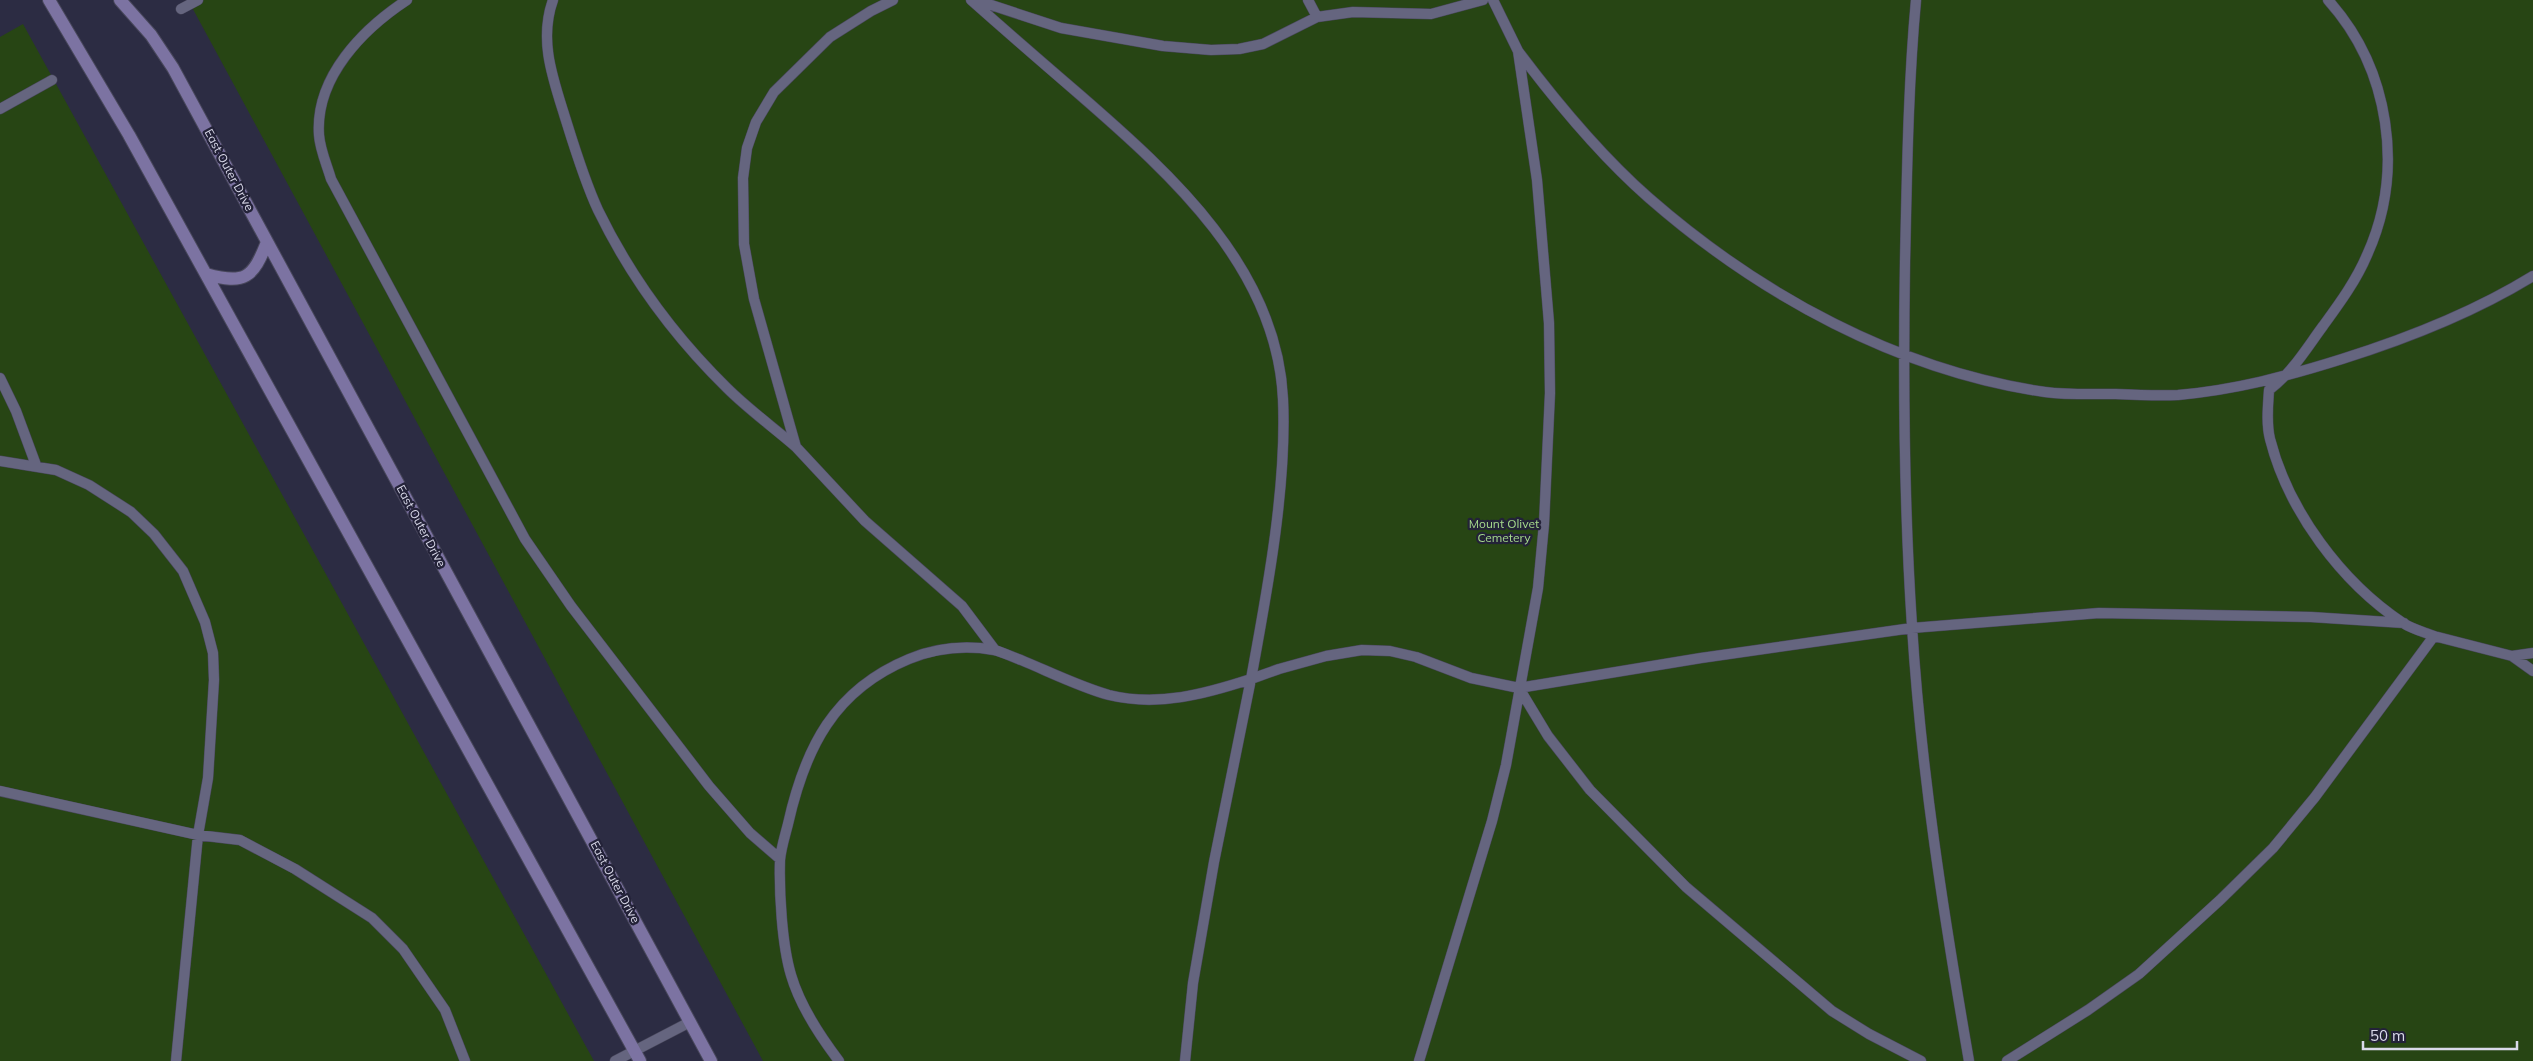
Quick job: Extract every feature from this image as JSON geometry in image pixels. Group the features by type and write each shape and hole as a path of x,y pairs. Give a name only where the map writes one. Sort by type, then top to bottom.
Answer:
{"main road":[{"path":"49,0 129,135 637,1056"},
{"name":"East Outer Drive","path":"120,0 151,35 173,68 711,1061"},
{"path":"206,274 227,280 246,277 258,265 267,242"}],"lane":[{"path":"181,9 198,0"},
{"path":"407,0 366,32 347,53 325,93 320,115 319,135 332,179 525,539 571,606 708,786 750,833 780,859"},
{"path":"553,0 546,25 546,45 554,84 574,148 598,209 625,262 657,307 694,353 727,388 796,447 865,521 962,606 995,650"},
{"path":"796,447 754,299 744,244 742,178 747,148 756,122 774,92 800,65 830,37 870,11 894,0"},
{"path":"971,0 1144,151 1213,225 1244,273 1264,316 1276,353 1283,397 1283,444 1278,504 1262,618 1214,862 1193,983 1185,1061"},
{"path":"976,0 1062,28 1163,46 1211,50 1239,49 1263,44 1317,17 1353,12 1431,14 1483,0"},
{"path":"1308,0 1317,17"},
{"path":"1493,0 1518,51 1541,82 1605,155 1649,198 1699,238 1801,306 1904,356 1936,367 2007,385 2048,392 2176,395 2225,390 2287,377 2393,344 2452,320 2533,276"},
{"path":"1916,0 1910,65 1904,356 1905,451 1912,628 1924,756 1952,960 1969,1061"},
{"path":"2328,0 2359,43 2372,71 2387,130 2387,192 2367,256 2345,294 2287,377 2269,390 2267,411 2269,438 2292,500 2316,539 2340,567 2404,623 2434,636 2512,656 2533,671"},
{"path":"1419,1061 1492,821 1506,765 1538,588 1544,524 1550,393 1548,323 1537,180 1518,51"},
{"path":"0,109 52,80"},
{"path":"0,378 16,410 36,465"},
{"path":"0,461 36,465 56,470 89,485 131,512 168,551 182,570 205,622 213,653 214,680 208,778 198,835 176,1061"},
{"path":"839,1061 822,1038 791,977 784,945 780,859 793,802 808,758 828,722 845,699 866,682 894,665 930,651 963,647 995,650 1109,695 1143,699 1190,697 1326,656 1362,650 1390,651 1416,657 1471,678 1519,688 1701,658 1912,628 2108,613 2311,617 2404,623"},
{"path":"2007,1061 2088,1010 2139,974 2227,894 2273,848 2315,798 2434,636"},
{"path":"2512,656 2533,653"},
{"path":"1519,688 1548,736 1590,790 1686,888 1832,1010 1869,1034 1921,1061"},
{"path":"0,791 198,835 240,840 295,870 372,918 403,949 445,1010 466,1061"},
{"path":"615,1061 637,1056 690,1022"}],"green space":[{"name":"Mount Olivet Cemetery","path":"188,0 2533,0 2533,1061 763,1061"},
{"path":"23,24 594,1061 0,1061 0,37"}]}
